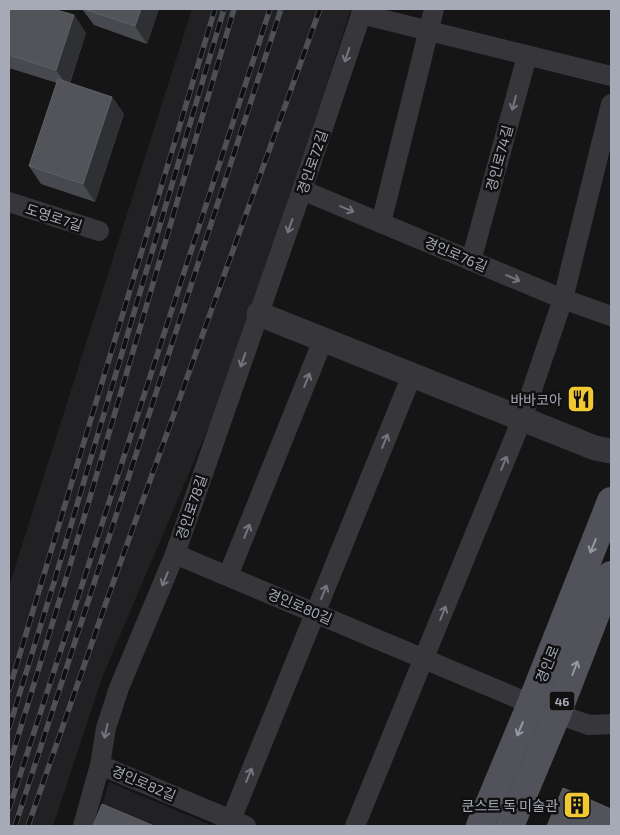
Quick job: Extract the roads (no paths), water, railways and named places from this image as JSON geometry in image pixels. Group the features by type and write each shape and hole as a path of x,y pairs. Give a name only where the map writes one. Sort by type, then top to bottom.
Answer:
{"main road":[{"name":"경인로","path":"480,826 531,704 611,501"},
{"name":"경인로","path":"510,826 557,714 611,575"}],"street":[{"path":"381,223 434,9"},
{"path":"362,11 429,31 611,76"},
{"name":"경인로72길","path":"259,314 362,11"},
{"name":"경인로74길","path":"472,261 527,56"},
{"path":"356,826 522,419 563,299 611,104"},
{"name":"경인로76길","path":"302,190 563,299 611,316"},
{"name":"도영로7길","path":"9,202 99,231"},
{"path":"259,314 595,448 611,450"},
{"name":"경인로78길","path":"100,765 106,728 119,688 175,554 259,314"},
{"path":"228,576 323,340"},
{"path":"239,823 315,612 412,375"},
{"name":"경인로80길","path":"175,554 531,704"},
{"path":"557,714 589,725 611,724"},
{"name":"경인로82길","path":"83,826 100,765 239,823"}],"railway":[{"path":"9,690 215,9"},
{"path":"9,728 224,9"},
{"path":"9,766 234,9"},
{"path":"9,809 270,9"},
{"path":"15,826 281,9"},
{"path":"28,826 108,597 320,9"}],"place":[{"name":"바바코아","path":"581,399"},
{"name":"쿤스트 독 미술관","path":"577,805"}]}
